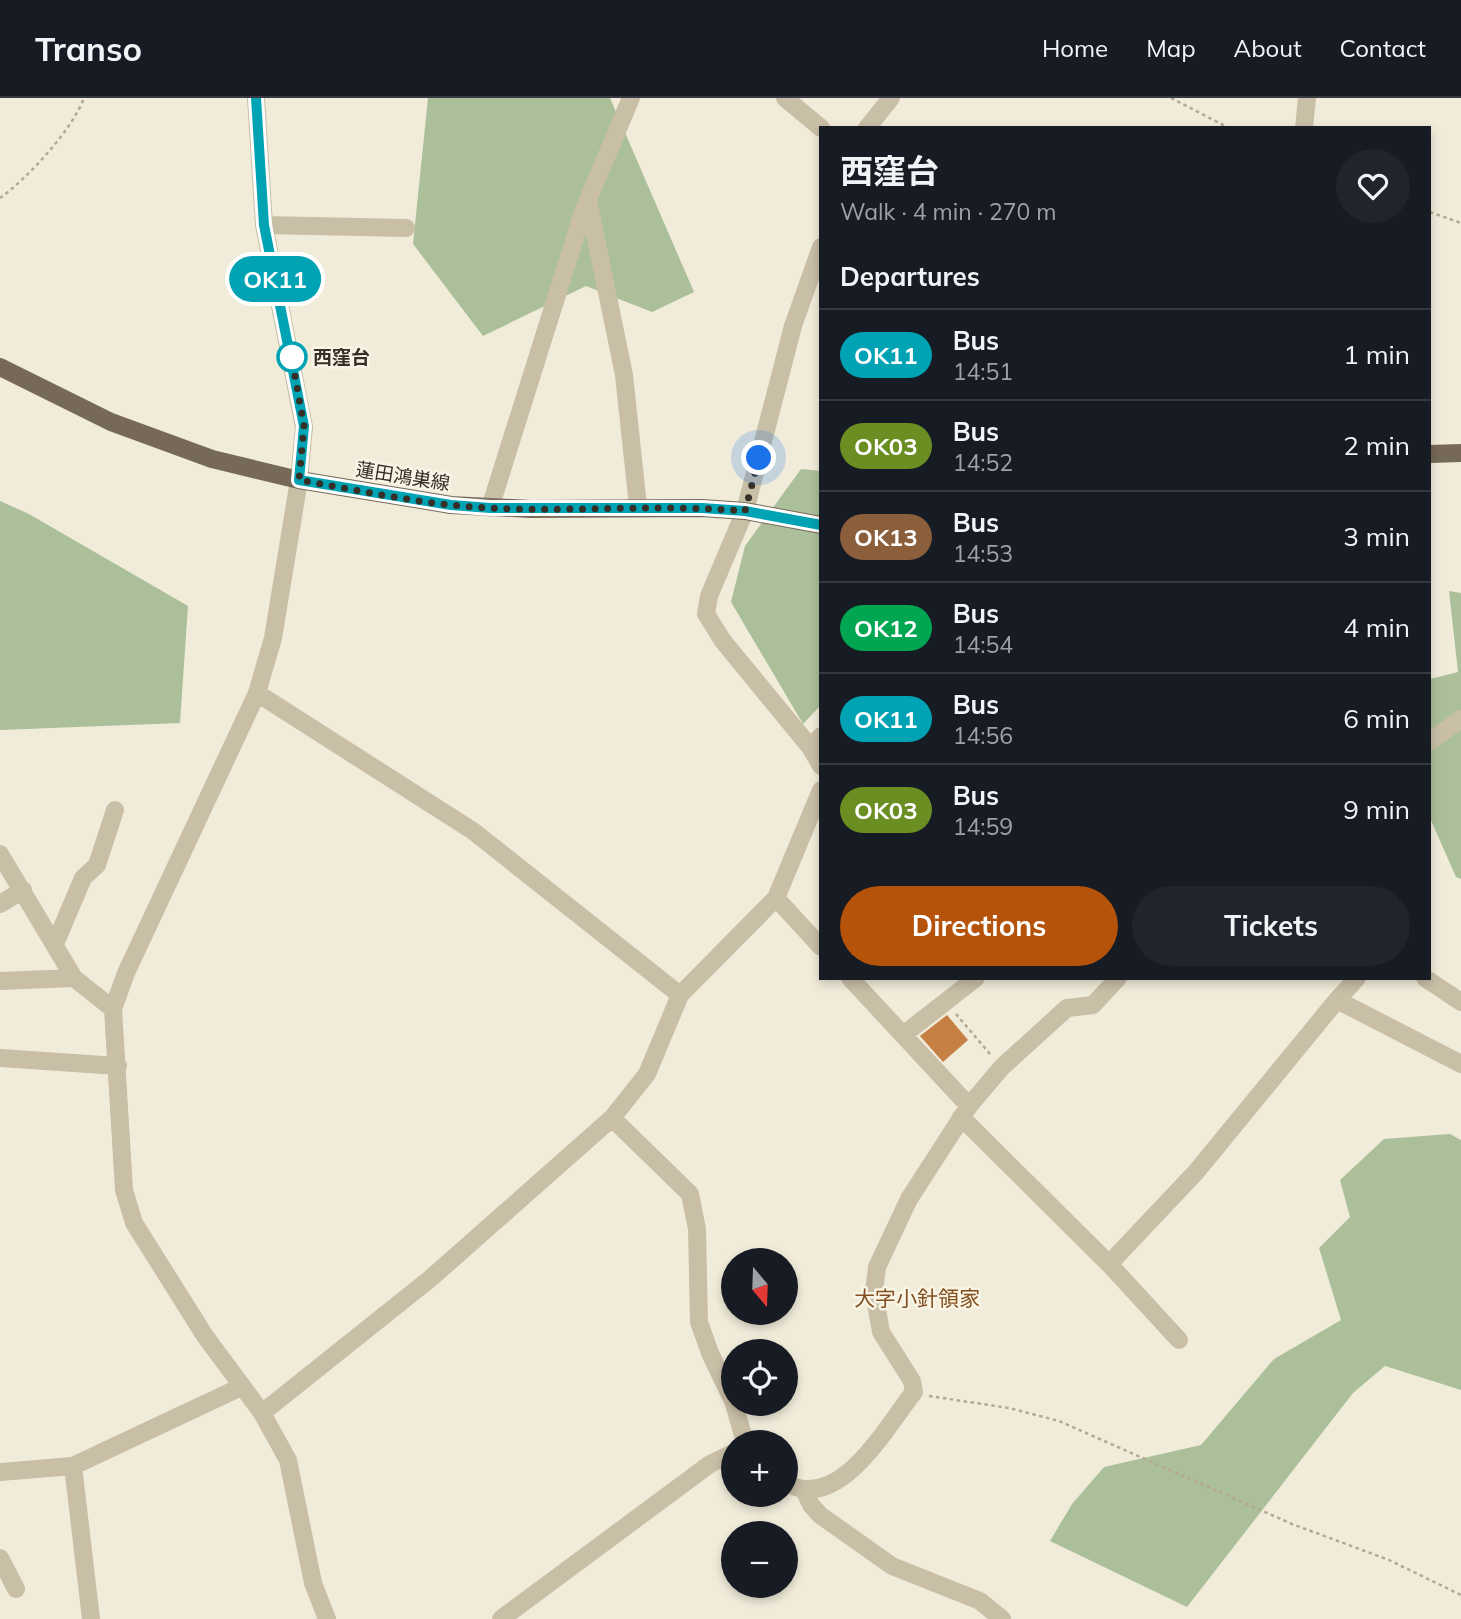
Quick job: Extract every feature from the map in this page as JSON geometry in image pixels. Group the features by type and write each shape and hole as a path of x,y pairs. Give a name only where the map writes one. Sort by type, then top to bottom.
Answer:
{"main road":[{"name":"蓮田鴻巣線","path":"0,367 111,422 212,459 299,480 406,499 490,508 638,506 745,511 819,526"},
{"path":"1431,454 1461,453"}],"street":[{"path":"256,98 264,225 301,401 304,438 299,480 273,638 257,693 126,973 113,1009 124,1190 134,1223 241,1387 262,1413 288,1460 313,1583 327,1619"},
{"path":"490,508 588,200 631,98"},
{"path":"785,98 819,126"},
{"path":"869,126 891,98"},
{"path":"1304,126 1307,98"},
{"path":"588,200 624,375 638,506"},
{"path":"264,225 405,229"},
{"path":"815,742 723,641 706,614 709,596 745,511 793,326 819,253"},
{"path":"257,693 473,831 680,995"},
{"path":"1431,740 1461,719"},
{"path":"262,1413 431,1278 612,1118 647,1074 680,995 776,898 819,795"},
{"path":"55,944 83,878 97,865 115,810"},
{"path":"0,854 74,978 113,1009"},
{"path":"0,904 23,890"},
{"path":"776,898 819,945"},
{"path":"0,981 74,978"},
{"path":"852,980 903,1035 965,1112 1179,1340"},
{"path":"903,1035 974,980"},
{"path":"798,1488 822,1489 845,1479 914,1392 912,1381 881,1332 874,1292 877,1267 909,1199 965,1112 1002,1067 1067,1008 1093,1005 1116,980"},
{"path":"1109,1264 1196,1172 1355,980"},
{"path":"1428,980 1461,1002"},
{"path":"1337,1000 1461,1064"},
{"path":"0,1058 118,1066"},
{"path":"612,1118 690,1194 696,1229 699,1322 709,1353 721,1377"},
{"path":"0,1472 72,1466 241,1387"},
{"path":"501,1619 710,1464 721,1459"},
{"path":"72,1466 91,1619"},
{"path":"804,1490 811,1505 820,1515 892,1566 980,1601 1002,1619"},
{"path":"0,1558 8,1581"}],"path":[{"path":"0,198 35,166 64,131 84,98"},
{"path":"1171,98 1226,126"},
{"path":"1431,212 1461,223"},
{"path":"946,1002 1002,1067"},
{"path":"914,1392 938,1399 1009,1408 1059,1421 1292,1524 1389,1560 1461,1595"}],"green space":[{"path":"428,98 610,98 694,292 652,312 586,286 483,336 413,244"},
{"path":"801,469 819,471 819,707 803,724 731,602 745,546"},
{"path":"0,501 29,514 188,606 180,723 0,730"},
{"path":"1449,591 1461,593 1461,879 1456,877 1431,820 1431,679 1458,672"},
{"path":"1450,1134 1461,1140 1461,1390 1385,1366 1353,1393 1187,1607 1050,1541 1072,1504 1104,1467 1201,1445 1274,1359 1341,1320 1319,1248 1350,1217 1340,1180 1384,1139"}],"building":[{"path":"947,1015 968,1040 943,1062 920,1036"}],"bus line":[{"name":"OK11","path":"256,98 264,225 304,426 299,480 451,505 531,509 638,506 702,508 745,511 819,525"}],"place":[{"name":"西窪台","path":"292,357"}],"district":[{"name":"大字小針領家","path":"917,1299"}],"route":[{"path":"292,357 290,348 304,426 299,480 406,499 490,508 638,506 745,511 759,458"}]}
